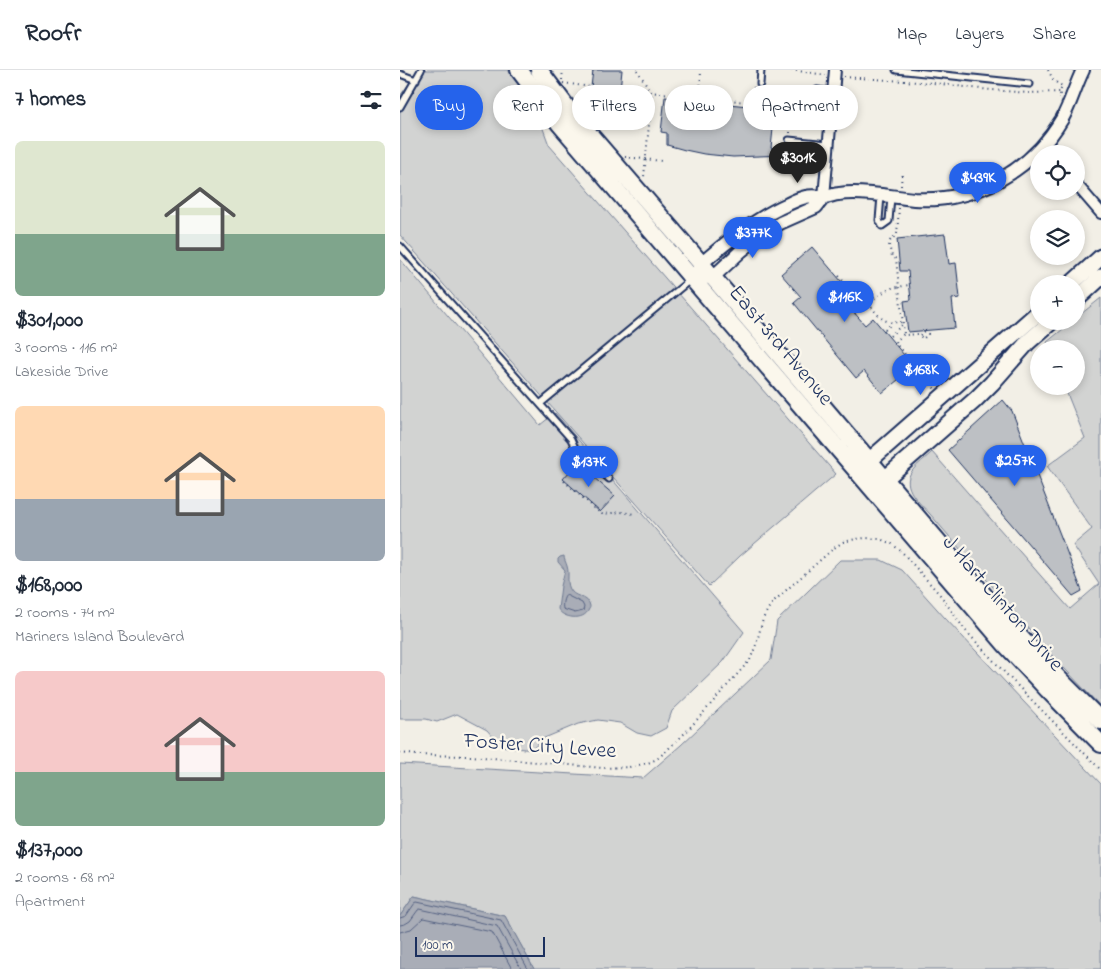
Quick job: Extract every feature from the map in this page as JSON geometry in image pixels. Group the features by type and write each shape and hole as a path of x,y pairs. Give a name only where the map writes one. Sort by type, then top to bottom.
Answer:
{"main road":[{"name":"East 3rd Avenue","path":"519,70 559,123 860,475 879,484"},
{"name":"East 3rd Avenue","path":"539,70 557,85"},
{"name":"East 3rd Avenue","path":"562,94 572,114 869,461 879,484"},
{"path":"1081,275 1101,258"},
{"path":"1085,292 1101,278"},
{"path":"860,475 869,461 1030,320"},
{"path":"879,484 975,400 1028,342 1042,330"},
{"name":"J Hart Clinton Drive","path":"879,484 1027,646 1101,721"},
{"name":"J Hart Clinton Drive","path":"879,484 1026,668 1101,744"}],"street":[{"path":"1048,145 1064,117 1083,70"},
{"path":"831,72 832,85"},
{"path":"692,278 713,277 761,235 780,223 816,207 824,197 829,130"},
{"path":"692,278 702,264 736,235 777,208 803,197 815,195 824,197 856,193 917,199 958,196 994,184 1030,160"},
{"path":"1085,194 1101,212"}],"lane":[{"path":"400,107 422,70"},
{"path":"760,84 761,70"},
{"path":"896,70 1030,84"},
{"path":"400,74 416,80"},
{"path":"789,140 828,144"},
{"path":"886,196 889,221 882,226 879,220 886,196"},
{"path":"400,246 571,439 575,448 609,479"},
{"path":"540,404 692,278"}],"path":[{"path":"558,85 563,70"},
{"path":"637,70 647,85"},
{"path":"700,85 701,70"},
{"path":"791,70 831,72"},
{"path":"1048,70 1054,81 1062,86"},
{"path":"844,76 1028,93 1060,92"},
{"path":"642,195 648,130"},
{"path":"789,140 790,130"},
{"path":"608,156 662,161"},
{"path":"898,227 889,246 892,256 896,259 904,334"},
{"path":"839,276 864,306"},
{"path":"855,314 880,294 892,288 910,285"},
{"path":"868,303 884,320 892,323 903,323"},
{"path":"880,324 884,320"},
{"path":"885,330 892,323"},
{"path":"890,336 903,323"},
{"path":"920,335 904,334 896,341 897,345 936,391"},
{"path":"564,481 600,514 621,512 635,514"},
{"name":"Foster City Levee","path":"400,754 471,756 603,768 629,767 657,759 687,731 750,660 756,645 759,629 768,609 782,593 843,542 866,538 880,539 892,544 902,552 941,596 965,630 1101,770"}],"shaded area":[{"path":"419,70 508,70 519,85 493,85 493,130 544,130 549,145 836,474 740,556 709,586 400,235 400,96"},
{"path":"400,259 540,425 555,413 744,632 723,662 672,711 666,728 651,736 637,733 620,723 598,720 578,724 542,739 532,750 501,746 487,730 457,714 437,722 426,719 400,719"},
{"path":"1101,298 1101,707 1048,651 917,500 908,483 912,471 932,452 1070,609 1099,584 1073,545 1092,529 1047,466 1085,438 1068,395 1085,395 1085,340 1049,340 1062,330 1085,330 1085,311"},
{"path":"840,560 881,560 902,570 1101,784 1101,969 534,969 505,916 414,896 400,916 400,764 643,778 771,660 777,621"}],"water":[{"path":"564,556 568,569 570,589 574,594 585,599 590,606 583,616 573,617 564,615 558,609 565,570 558,562 558,559"},
{"path":"414,896 505,916 534,969 400,969 400,916"}],"building":[{"path":"593,70 622,70 620,85 591,85"},
{"path":"665,97 665,130 733,130 733,104 743,106 743,130 773,130 771,148 785,155 733,157 704,154 667,145 667,133 661,132"},
{"path":"945,234 949,264 956,263 960,298 952,299 955,328 908,332 904,301 911,300 908,271 900,271 897,239"},
{"path":"812,247 853,295 845,302 865,325 873,318 914,367 882,393 864,371 856,378 794,303 801,297 781,274"},
{"path":"1003,400 1012,411 1082,591 1073,596 948,450"},
{"path":"577,463 615,496 600,512 563,479"}]}
